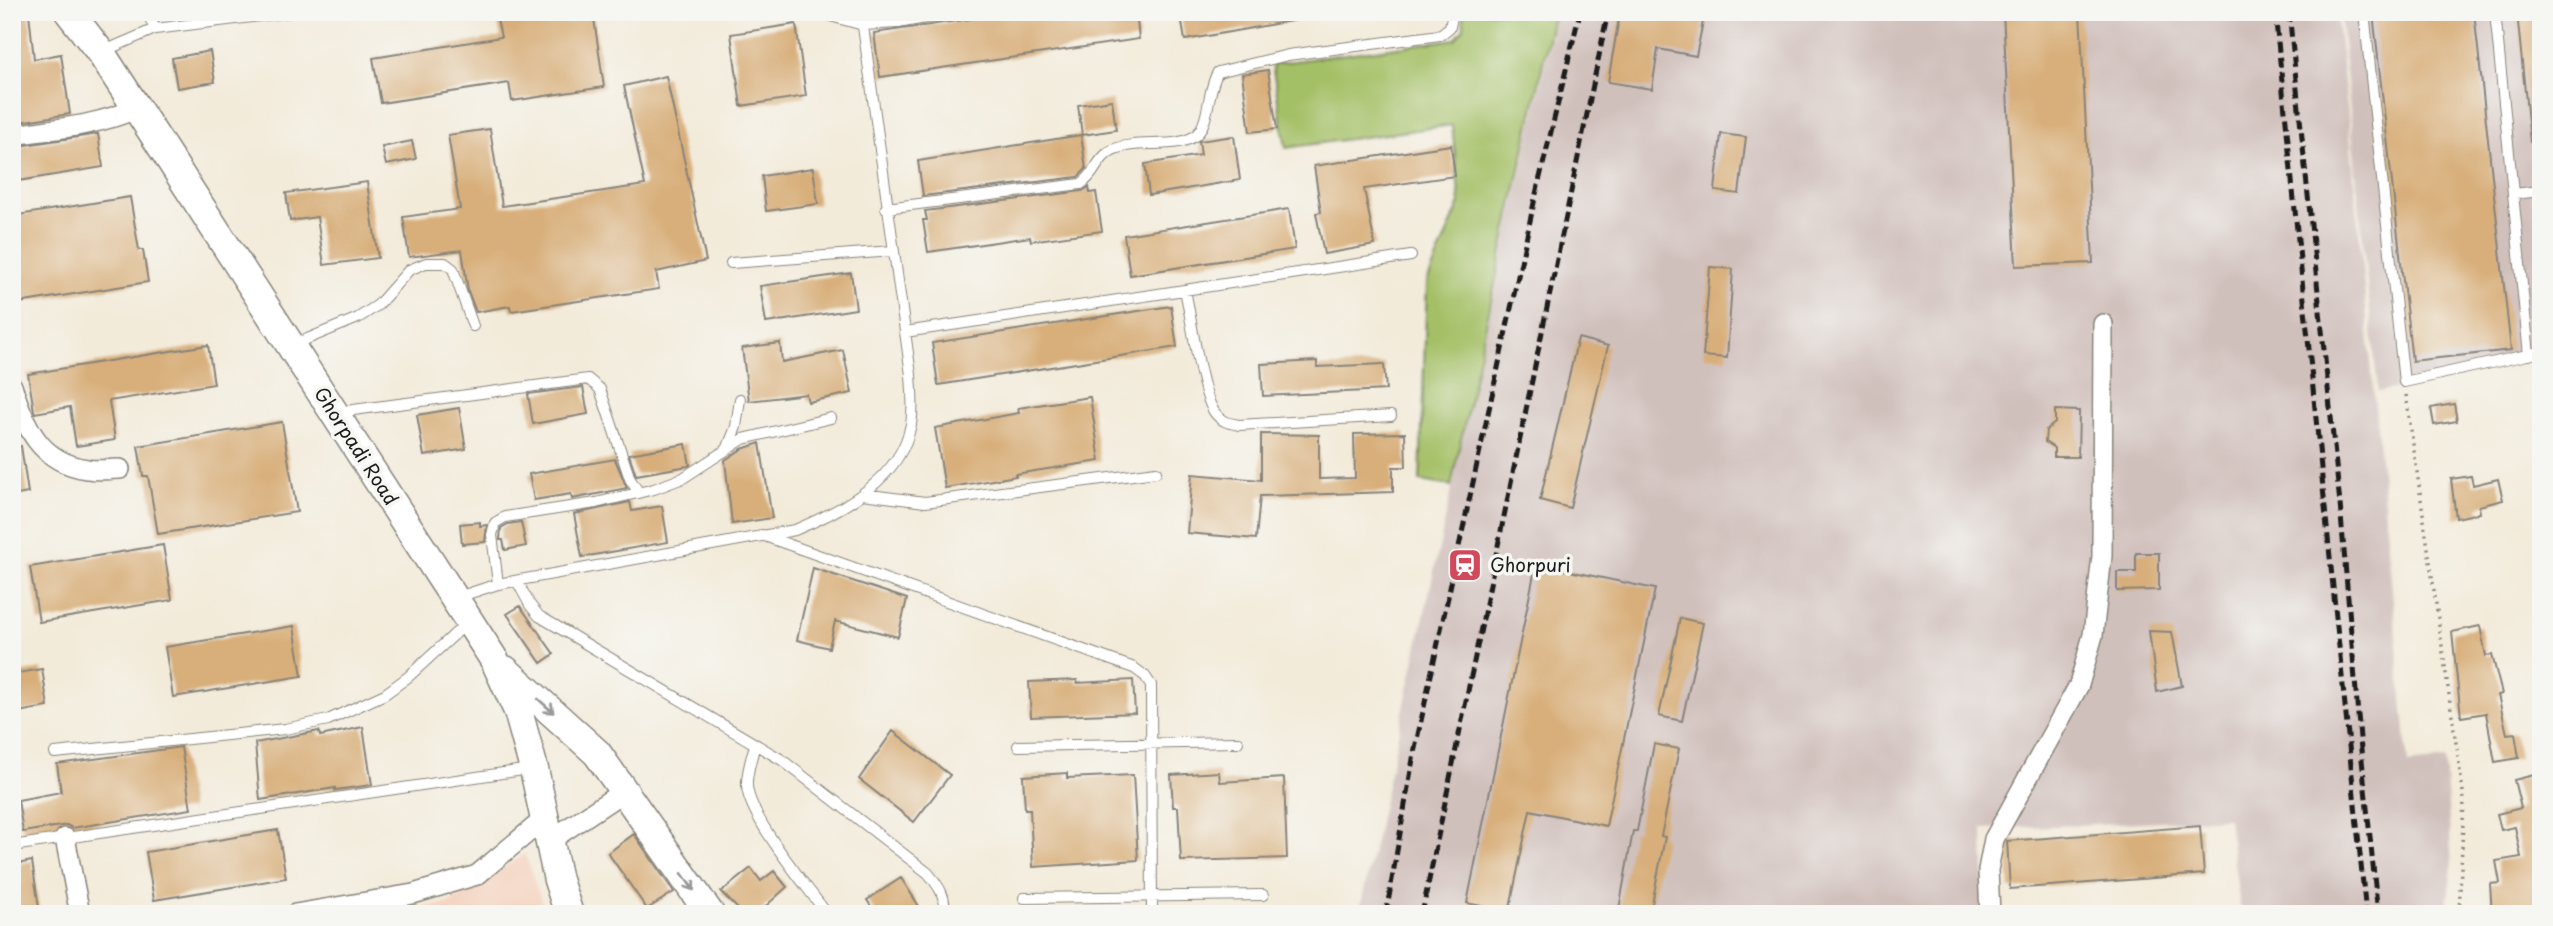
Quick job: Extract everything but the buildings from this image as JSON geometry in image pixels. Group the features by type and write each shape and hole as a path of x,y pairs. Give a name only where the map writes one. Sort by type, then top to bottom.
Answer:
{"main road":[{"name":"Ghorpadi Road","path":"69,12 101,53 495,661 518,711 569,914"},
{"path":"495,661 597,753 710,914"}],"street":[{"path":"12,135 96,123 116,118 137,108"},
{"path":"1990,914 1988,870 1994,839 2079,685 2093,635 2102,556 2103,324"},
{"path":"12,386 35,441 57,459 88,470 120,469"},
{"path":"295,914 413,894 477,875 546,830 624,791"},
{"path":"65,838 80,914"}],"lane":[{"path":"147,12 155,29"},
{"path":"101,53 155,29 291,12"},
{"path":"816,12 863,25 898,23 957,12"},
{"path":"55,753 285,729 328,720 384,694 408,677 461,610 498,583 795,530 862,494 882,479 904,447 911,426 912,386 860,12"},
{"path":"886,208 1081,184 1091,178 1098,162 1109,152 1131,145 1187,140 1198,134 1204,121 1212,81 1219,72 1288,55 1440,35 1450,27 1453,12"},
{"path":"2364,12 2404,382 2541,352"},
{"path":"2495,12 2529,355"},
{"path":"2513,194 2541,191"},
{"path":"731,264 893,251"},
{"path":"905,332 1411,256"},
{"path":"291,346 358,318 377,305 409,270 426,263 444,263 453,269 473,326"},
{"path":"1185,290 1205,387 1214,412 1225,422 1239,425 1391,416"},
{"path":"334,412 588,379 600,389 630,479 639,493"},
{"path":"729,447 736,427 740,399"},
{"path":"498,583 492,535 495,523 505,517 596,503 639,493 683,478 729,447 759,434 831,418"},
{"path":"862,494 925,502 1156,472"},
{"path":"762,534 1134,668 1145,676 1150,685 1152,914"},
{"path":"517,581 530,605 546,621 782,760 928,873 943,895 943,914"},
{"path":"1018,746 1238,742"},
{"path":"754,744 747,783 751,802 763,824 827,914"},
{"path":"12,846 534,769"},
{"path":"1024,898 1263,895"}],"path":[{"path":"2404,382 2464,799 2459,914"}],"shaded area":[{"path":"1556,12 2336,12 2349,124 2408,764 2445,760 2452,866 2446,914 2241,914 2228,818 1983,829 1985,914 1359,914"},
{"path":"2340,12 2541,12 2541,357 2378,392"},
{"path":"525,854 546,914 370,914 450,903"}],"green space":[{"path":"1463,12 1554,12 1451,486 1420,481 1427,282 1460,203 1452,125 1286,148 1272,64 1455,39 1464,28"}],"railway":[{"path":"1386,914 1414,753 1535,198 1580,12"},
{"path":"1422,914 1608,12"},
{"path":"2275,12 2366,914"},
{"path":"2289,12 2340,504 2378,914"}],"place":[{"name":"Ghorpuri","path":"1465,565"}]}
